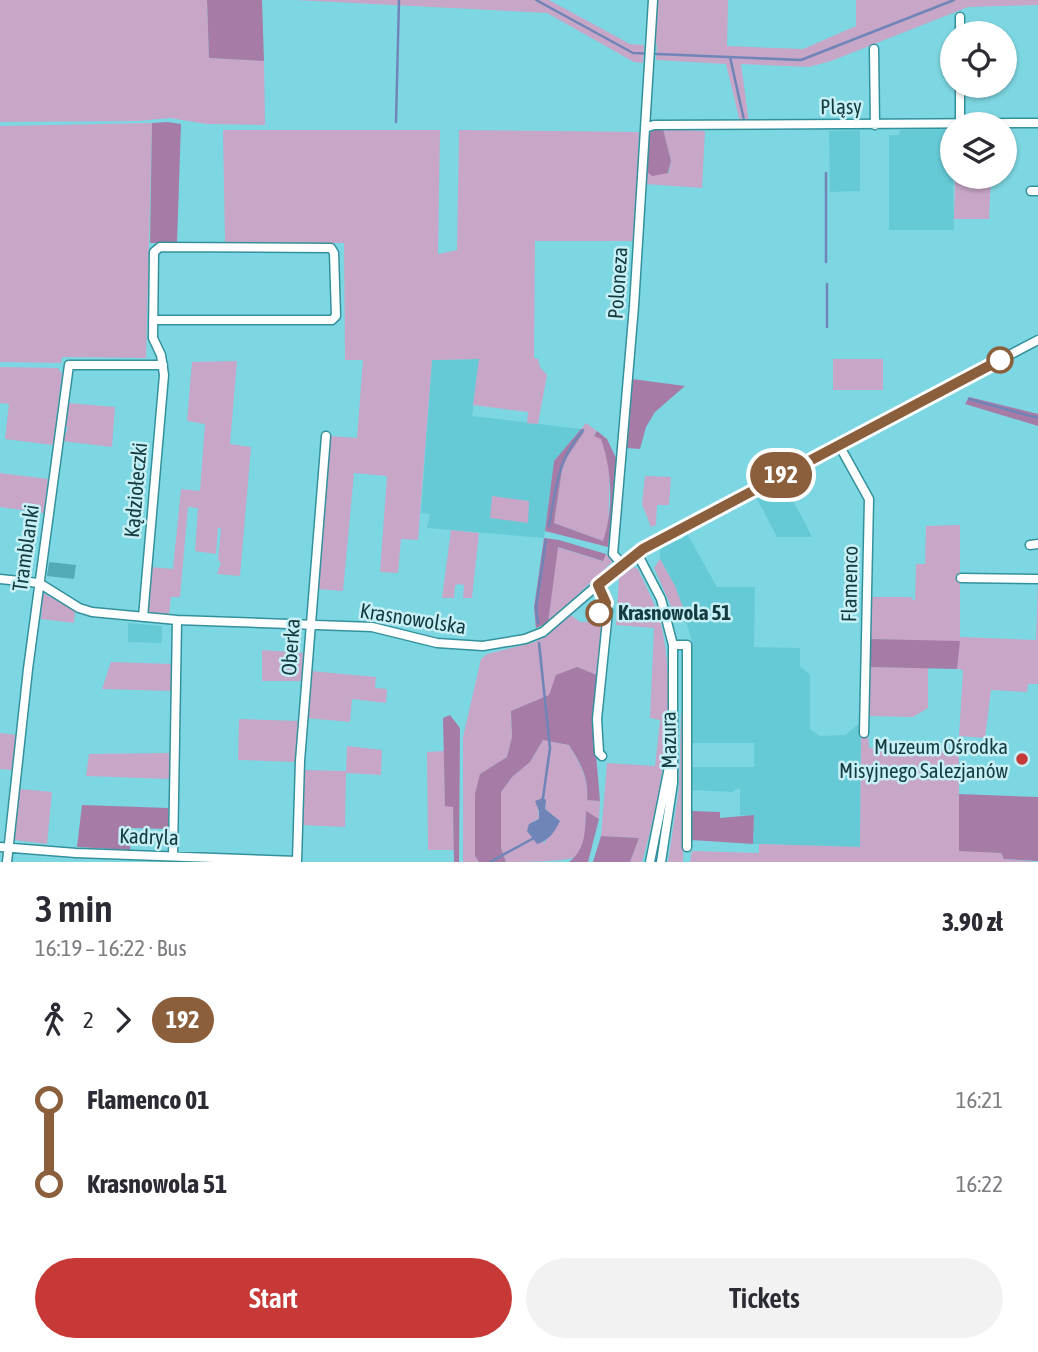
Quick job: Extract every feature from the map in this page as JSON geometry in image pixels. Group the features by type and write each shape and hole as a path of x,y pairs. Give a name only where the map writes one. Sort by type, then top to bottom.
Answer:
{"street":[{"name":"Poloneza","path":"622,564 613,554 633,319 653,0"},
{"path":"874,49 875,125"},
{"name":"Pląsy","path":"1017,123 1038,122"},
{"name":"Pląsy","path":"645,128 654,125 940,124"},
{"path":"153,320 332,320 336,316 334,253 331,248 156,248 154,252 153,320 153,338 162,355 163,365"},
{"name":"Krasnowolska","path":"0,579 39,583 85,611 177,620 377,628 444,644 483,646 525,639 543,632 637,553 1038,340"},
{"name":"Tramblanki","path":"7,862 5,848 69,365 163,365"},
{"name":"Kądziołeczki","path":"143,617 163,365"},
{"name":"Oberka","path":"297,861 300,761 326,436"},
{"name":"Flamenco","path":"839,445 869,499 864,733"},
{"path":"637,553 661,599 673,645 673,783 661,862"},
{"path":"961,578 1038,579"},
{"path":"598,585 608,611 597,719 599,753 602,756"},
{"path":"173,856 177,620"},
{"name":"Mazura","path":"673,645 687,645 687,847"},
{"path":"650,862 663,808 674,725"},
{"name":"Kadryla","path":"5,848 114,858 173,856 297,861"}],"shaded area":[{"path":"0,0 207,0 209,58 264,61 265,125 207,124 170,118 138,121 0,122"},
{"path":"207,0 262,0 264,61 209,58"},
{"path":"295,0 549,0 630,44 644,45 643,63 634,62 547,13"},
{"path":"656,0 728,0 727,46 803,49 856,26 856,0 1038,0 1038,5 968,7 831,61 809,67 741,64 749,122 740,122 726,64 656,60 657,44 653,43"},
{"path":"152,123 146,358 62,357 61,363 0,362 0,126"},
{"path":"152,123 181,124 177,243 150,243"},
{"path":"663,129 705,131 702,188 645,184 646,171 669,173 671,161"},
{"path":"663,129 671,161 668,173 652,176 646,171 648,137 652,130"},
{"path":"940,129 940,189 953,189 954,230 889,230 889,135 899,135 900,130"},
{"path":"223,130 440,130 438,254 457,250 459,130 639,132 634,241 535,241 534,358 538,359 540,367 547,375 538,424 527,423 528,412 473,405 479,359 432,360 418,540 401,539 398,573 380,572 387,476 354,473 343,591 317,589 329,436 357,438 363,360 345,360 344,243 225,243"},
{"path":"860,130 860,191 830,192 829,131"},
{"path":"955,189 990,189 989,219 954,219"},
{"path":"479,359 472,416 581,429 554,461 544,538 427,528 430,514 421,513 432,360"},
{"path":"833,359 883,359 883,390 833,390"},
{"path":"237,361 230,444 251,447 240,576 217,574 221,563 218,560 221,528 218,528 216,554 195,551 198,508 188,507 180,597 171,597 169,614 150,613 147,610 151,567 173,569 181,489 200,491 205,424 187,421 192,362"},
{"path":"0,367 58,368 62,374 53,445 5,439 9,404 0,403"},
{"path":"632,379 685,386 655,412 646,427 640,449 627,448"},
{"path":"969,397 1038,414 1038,426 965,404"},
{"path":"68,403 115,407 112,447 62,441 68,428 65,426"},
{"path":"586,423 597,431 594,435 601,438 610,464 608,528 603,541 554,523 563,463 584,432 581,429"},
{"path":"581,429 584,432 563,463 554,523 603,541 609,516 610,490 605,451 601,439 594,436 597,431 607,439 617,460 608,547 545,531 554,461"},
{"path":"0,473 48,479 44,513 0,507"},
{"path":"645,476 671,477 669,505 657,505 656,525 651,527 642,504"},
{"path":"783,482 812,537 777,537 756,497"},
{"path":"492,496 529,501 528,523 490,518"},
{"path":"960,525 960,637 1036,640 1038,584 1038,684 1028,684 1027,692 991,690 985,738 959,736 963,670 957,669 959,642 869,639 870,597 910,597 915,601 916,564 925,564 926,526"},
{"path":"451,530 479,533 472,598 463,598 464,585 458,584 455,586 454,598 442,598"},
{"path":"686,532 717,587 755,587 754,647 800,648 800,666 810,675 810,729 820,736 845,735 861,722 860,847 753,844 754,816 740,815 740,788 731,792 692,790 691,767 754,767 754,743 691,743 692,641 675,586 660,559 660,547 672,540 682,539"},
{"path":"544,538 606,554 603,561 558,547 548,623 536,628 534,607"},
{"path":"557,547 602,561 606,554 613,561 548,623"},
{"path":"660,559 684,610 674,613 654,568"},
{"path":"634,567 638,569 659,617 666,652 668,682 662,774 642,862 630,862 639,838 601,836 607,763 655,766 660,720 650,718 654,628 616,625 619,577"},
{"path":"43,593 75,610 74,623 41,619"},
{"path":"571,615 580,622 605,621 597,675 577,667 550,695 511,711 512,737 507,757 480,774 475,856 479,862 463,862 463,737 481,659 487,654 535,642"},
{"path":"128,623 162,626 162,643 128,642"},
{"path":"869,639 960,641 957,669 868,667"},
{"path":"262,650 306,653 303,681 262,681"},
{"path":"111,662 171,664 171,691 102,689"},
{"path":"577,667 597,675 593,719 600,801 587,800 583,771 569,745 543,740 530,762 512,777 501,792 501,848 506,862 479,862 475,856 475,794 480,774 507,757 512,737 511,711 549,695 556,675"},
{"path":"868,667 928,668 928,708 913,717 868,716"},
{"path":"311,671 376,677 375,688 387,689 386,703 352,699 350,722 307,718"},
{"path":"681,713 685,717 683,862 668,862 679,788"},
{"path":"450,715 460,728 459,862 454,862 453,807 445,806 443,718"},
{"path":"239,719 299,721 296,762 238,760"},
{"path":"0,733 17,735 13,770 0,769"},
{"path":"861,734 868,734 869,748 959,750 959,850 1001,853 1004,859 1038,862 690,862 692,851 759,853 759,844 860,847"},
{"path":"543,740 569,745 585,778 587,800 600,801 599,819 586,812 584,841 578,856 555,861 506,862 501,848 501,792 512,777 530,762","holes":["546,804 545,809 560,821 544,843 532,822 539,819 538,808"]},
{"path":"347,746 382,750 381,775 346,773 345,827 302,825 304,770 346,771"},
{"path":"444,751 445,806 453,806 454,850 428,850 427,752"},
{"path":"170,753 169,779 86,776 89,754"},
{"path":"20,789 52,792 47,844 14,840"},
{"path":"959,794 1038,797 1038,861 1004,859 1001,853 959,851"},
{"path":"543,798 546,800 545,809 560,821 548,838 537,844 527,831 529,824 539,819 535,801"},
{"path":"82,805 168,808 169,829 132,828 130,850 77,847"},
{"path":"586,811 599,819 588,862 569,862 582,845"},
{"path":"691,811 720,812 720,818 754,815 753,844 691,840"},
{"path":"601,836 639,838 630,862 593,862"}],"building":[{"path":"49,562 76,565 74,579 47,576"}],"waterway":[{"path":"396,122 399,0"},
{"path":"536,0 633,53 801,60 954,0"},
{"path":"730,57 744,120"},
{"path":"826,173 826,262"},
{"path":"827,284 827,327"},
{"path":"969,399 1038,418"},
{"path":"549,526 563,464 574,441 583,430"},
{"path":"538,623 536,608 546,540"},
{"path":"539,643 550,748 543,798"},
{"path":"490,862 532,839"}],"bus line":[{"name":"192","path":"599,613 606,603 598,585 643,549 1000,360"}],"place":[{"name":"Krasnowola 51","path":"599,613"},
{"name":"Muzeum Ośrodka Misyjnego Salezjanów","path":"1022,759"}]}
